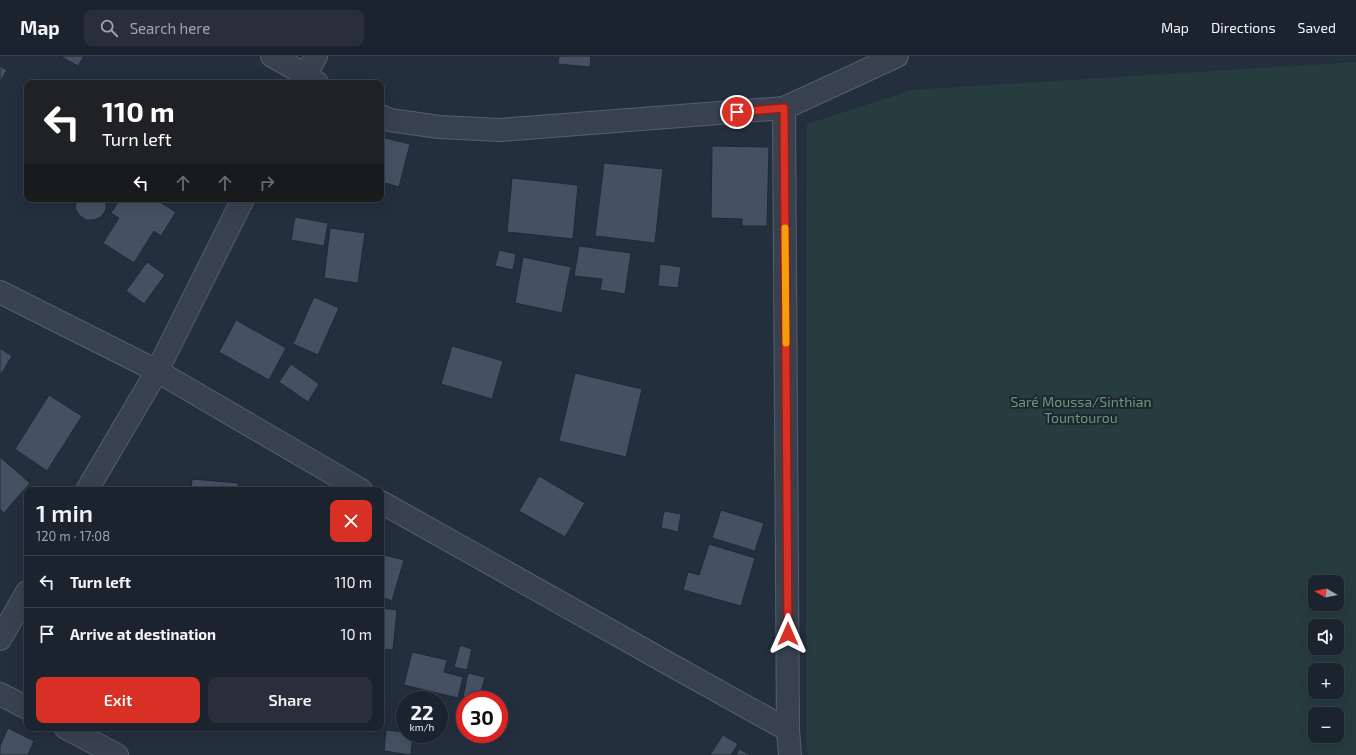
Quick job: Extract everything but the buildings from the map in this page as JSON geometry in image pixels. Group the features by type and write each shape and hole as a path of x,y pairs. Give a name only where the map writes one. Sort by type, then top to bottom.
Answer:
{"street":[{"path":"272,56 308,80 316,56"},
{"path":"384,117 390,120 439,127 500,130 784,108 897,56"},
{"path":"784,108 788,730 790,755"},
{"path":"89,487 157,371 242,202"},
{"path":"0,292 157,371 356,487"},
{"path":"384,504 788,730"},
{"path":"0,638 24,597"},
{"path":"0,694 24,706"},
{"path":"72,731 117,755"}],"green space":[{"name":"Saré Moussa/Sinthian Tountourou","path":"1356,62 1356,755 808,755 806,734 807,124 912,90"}],"slow traffic":[{"path":"785,228 786,343"}],"route":[{"path":"737,112 784,108 788,634"}]}
